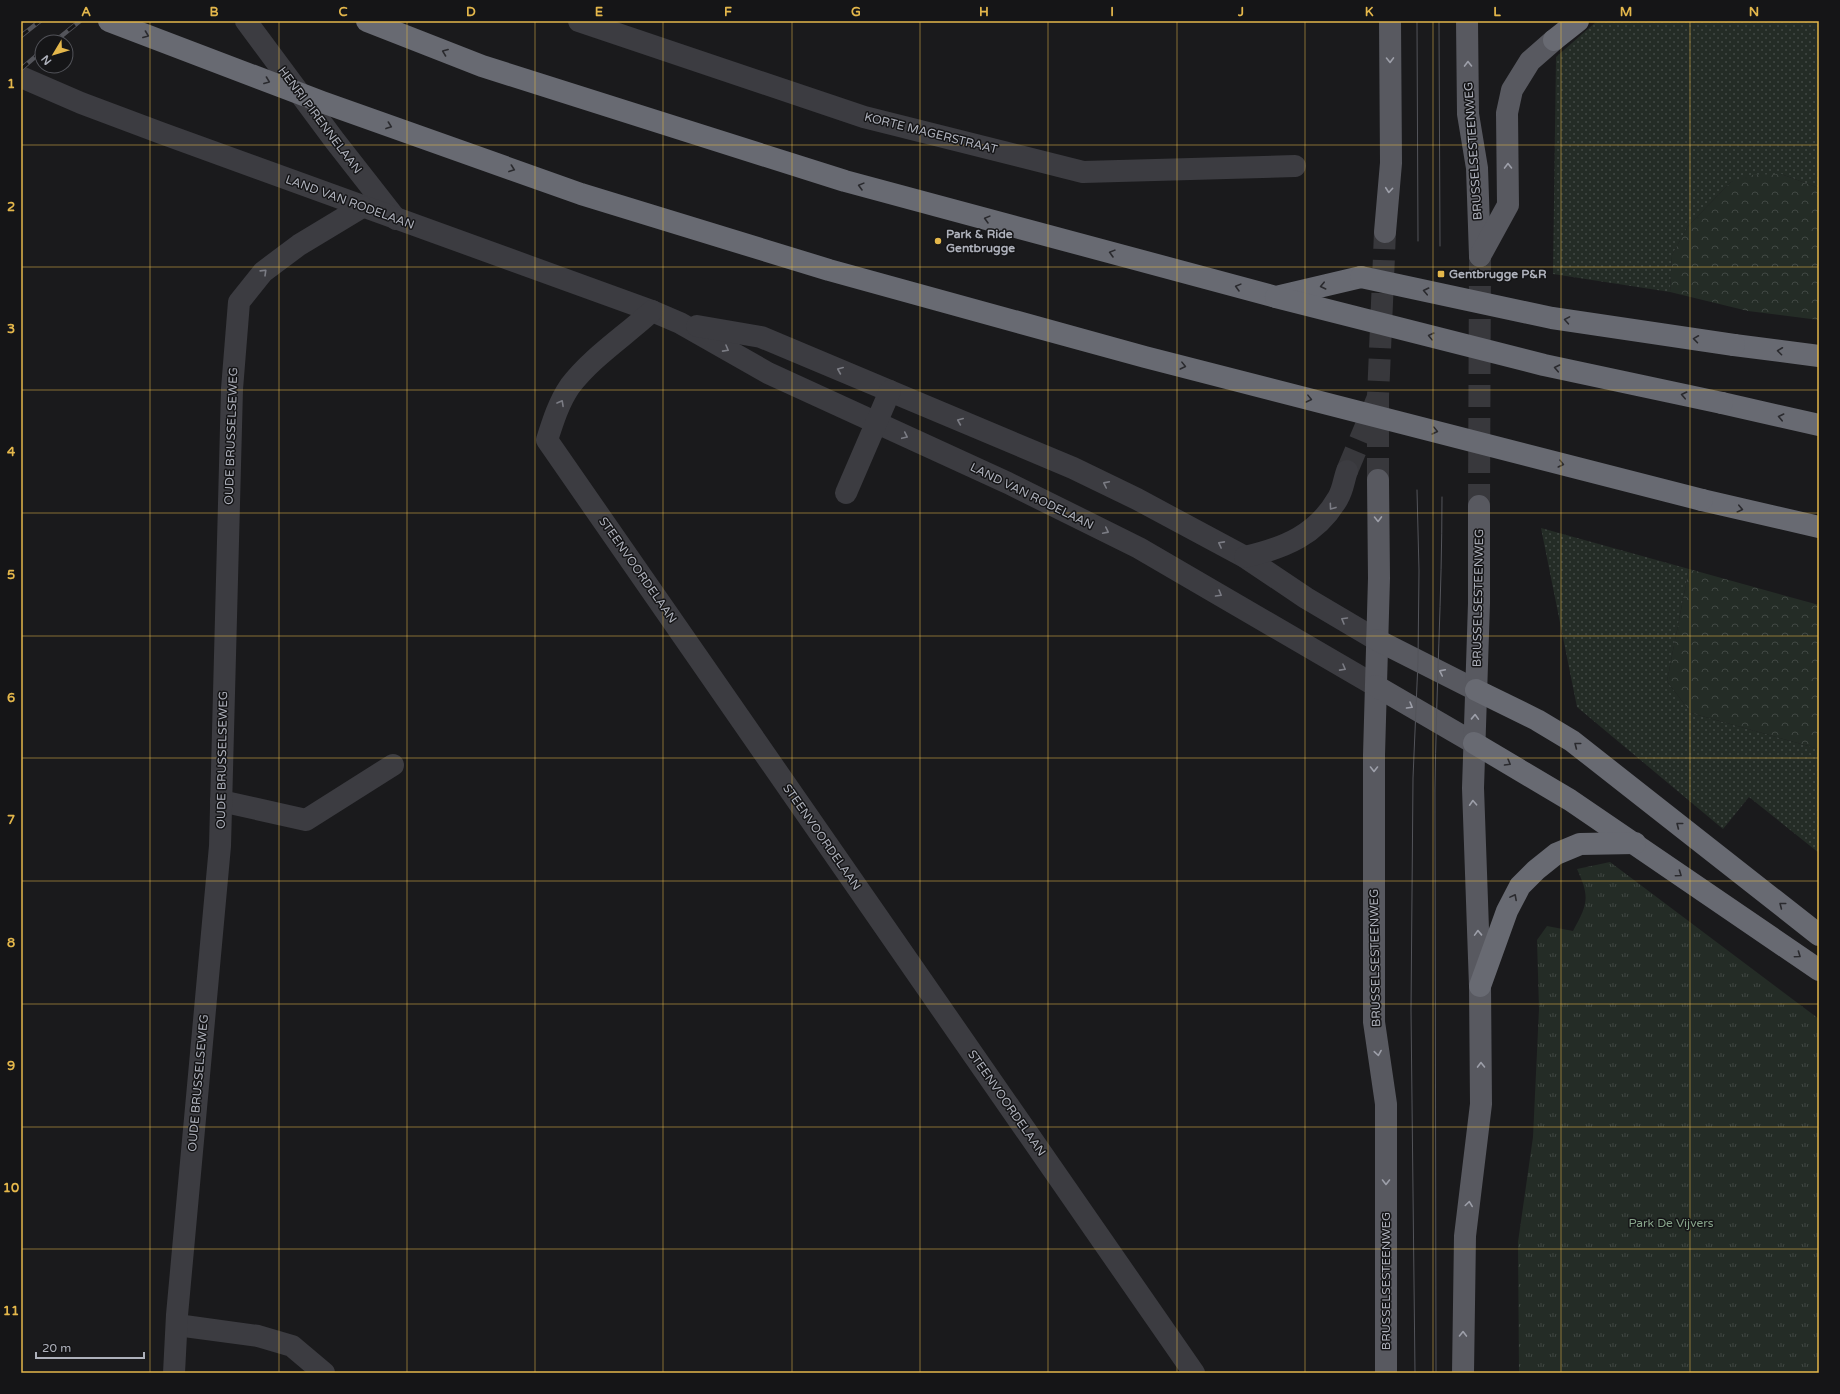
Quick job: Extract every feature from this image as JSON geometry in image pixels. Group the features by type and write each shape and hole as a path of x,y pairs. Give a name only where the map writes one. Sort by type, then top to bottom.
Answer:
{"highway":[{"path":"109,21 322,102 581,194 829,270 1146,357 1702,500 1819,527"},
{"path":"367,21 482,66 845,181 1276,297 1544,365 1819,425"},
{"path":"1554,40 1578,21"},
{"path":"1276,297 1361,277 1552,318 1819,356"},
{"path":"1476,690 1543,723 1572,741 1819,935"},
{"path":"1474,743 1570,800 1819,970"},
{"path":"1480,986 1507,911 1520,886 1536,870 1556,854 1580,844 1635,844"}],"main road":[{"path":"1385,232 1391,163 1390,21"},
{"name":"BRUSSELSESTEENWEG","path":"1467,21 1468,114 1476,168 1480,256 1508,205 1507,112 1512,90 1530,61 1554,40"},
{"name":"BRUSSELSESTEENWEG","path":"1378,480 1379,578 1374,755 1374,1022 1386,1104 1386,1373"},
{"name":"BRUSSELSESTEENWEG","path":"1463,1373 1465,1236 1482,1104 1480,986 1473,788 1480,603 1479,506"},
{"name":"BRUSSELSESTEENWEG","path":"1377,640 1476,690"},
{"path":"1376,686 1474,743"}],"street":[{"name":"HENRI PIRENNELAAN","path":"246,21 335,141 396,219"},
{"name":"KORTE MAGERSTRAAT","path":"579,21 864,117 1083,172 1295,166"},
{"name":"LAND VAN RODELAAN","path":"21,77 81,103 362,207 652,311 680,323 768,373 1008,483 1139,548 1376,686"},
{"name":"OUDE BRUSSELSEWEG","path":"174,1373 220,846 232,389 239,302 263,272 299,245 362,207"},
{"name":"STEENVOORDELAAN","path":"652,311 583,371 570,387 556,411 547,440 1194,1373"},
{"name":"LAND VAN RODELAAN","path":"680,323 760,337 1073,468 1137,499 1245,557 1306,598 1377,640"},
{"path":"846,493 890,391"},
{"path":"1245,557 1283,547 1305,535 1322,520 1339,497 1347,471"},
{"path":"221,801 306,820 393,765"},
{"path":"177,1325 258,1336 292,1346 324,1373"}],"green space":[{"path":"1597,21 1819,21 1819,188 1781,174 1731,182 1688,226 1672,255 1670,292 1553,274 1556,57"},
{"path":"1781,174 1819,188 1819,320 1748,311 1670,292 1672,255 1688,226 1731,182 1749,175"},
{"path":"1541,528 1689,569 1667,681 1691,713 1819,749 1819,853 1749,797 1723,829 1577,707"},
{"path":"1689,569 1819,605 1819,749 1691,713 1667,681"},
{"name":"Park De Vijvers","path":"1610,862 1819,1019 1819,1373 1519,1373 1518,1242 1533,1137 1539,1009 1537,940 1547,926 1573,931 1582,914 1586,900 1584,887 1577,869"}],"tunnel":[{"path":"1378,480 1378,397 1385,232"},
{"path":"1479,506 1480,256"},
{"path":"1347,471 1378,397"}],"tram line":[{"path":"1417,21 1418,241"},
{"path":"1439,21 1440,246"},
{"path":"1415,1373 1411,1010 1413,778 1418,661 1419,571 1417,490"},
{"path":"1436,1373 1435,790 1442,497"}],"railway":[{"path":"21,36 40,21"},
{"path":"64,34 80,21"},
{"path":"21,69 34,58"}],"place":[{"name":"Park & Ride Gentbrugge","path":"938,241"},
{"name":"Gentbrugge P&R","path":"1441,274"}]}
